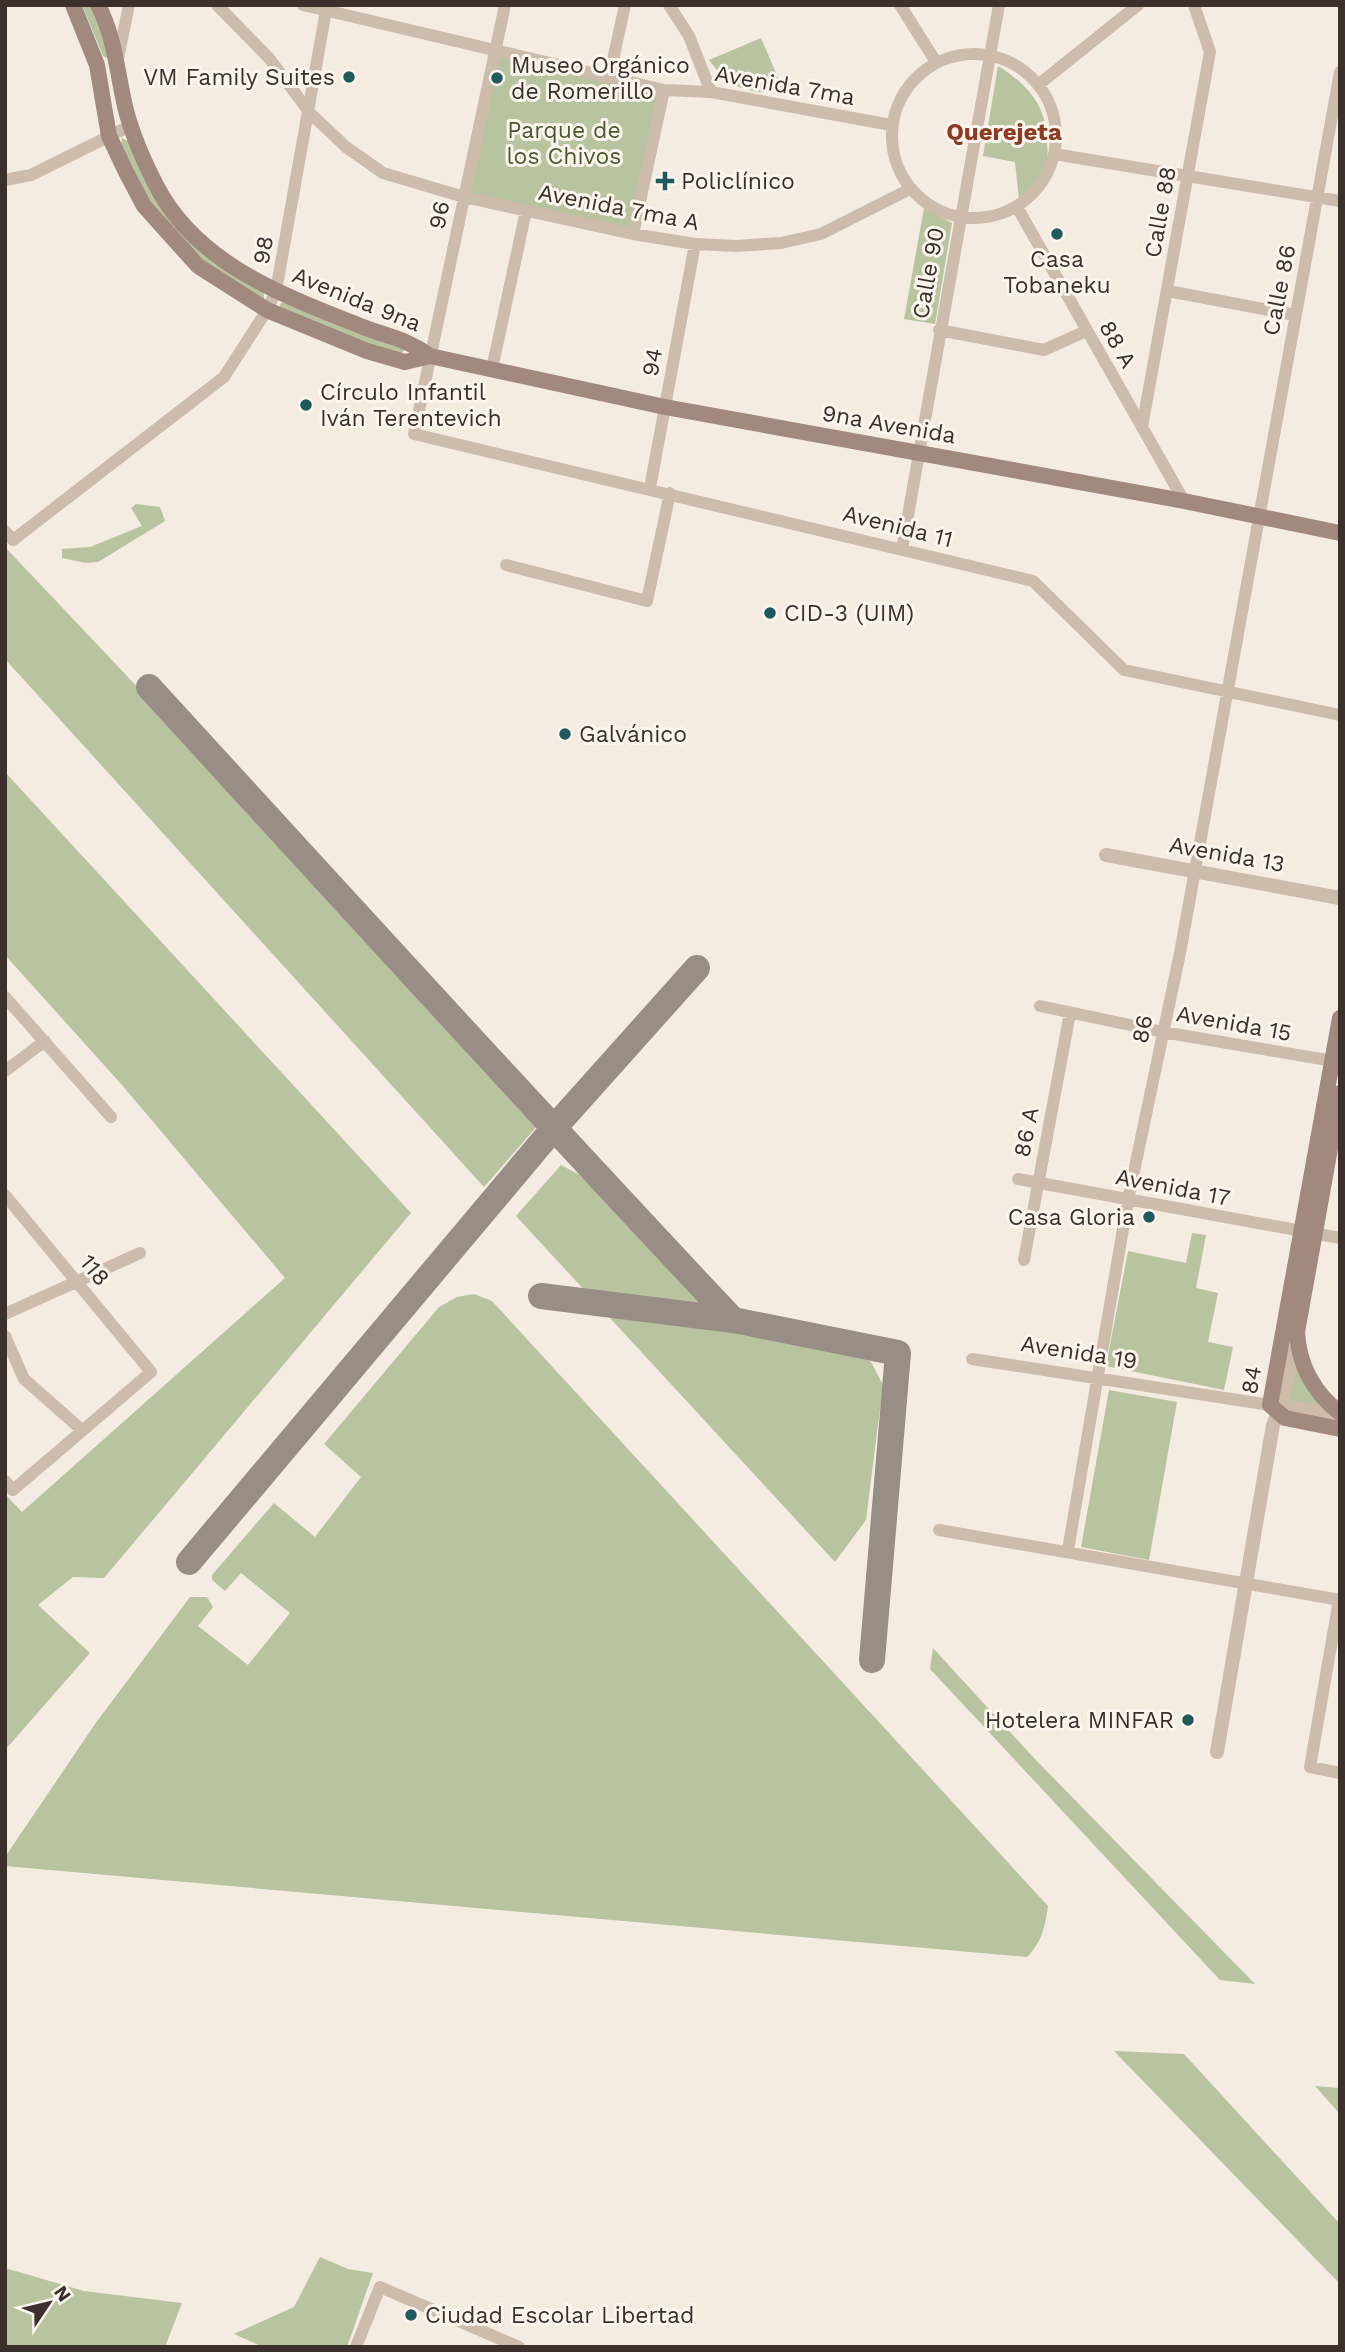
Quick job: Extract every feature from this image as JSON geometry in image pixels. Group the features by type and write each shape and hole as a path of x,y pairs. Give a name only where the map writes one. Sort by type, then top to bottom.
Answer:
{"main road":[{"name":"Avenida 9na","path":"73,5 97,65 107,128 144,206 198,266 267,310 390,358 405,362 430,356"},
{"name":"Avenida 9na","path":"98,5 118,58 130,126 158,190 181,222 216,258 276,291 366,328 410,342 430,356"},
{"name":"9na Avenida","path":"430,356 665,407 1340,532"},
{"name":"84","path":"1277,1407 1336,1062 1340,1018"},
{"name":"84","path":"1297,1332 1307,1233 1340,1093"},
{"path":"1297,1332 1298,1349 1310,1381 1340,1414"},
{"path":"1277,1407 1294,1421 1340,1429"}],"street":[{"path":"118,58 129,5"},
{"name":"Avenida 7ma A","path":"217,5 269,58 310,113 346,147 383,173 464,197 633,234 695,244 781,243 821,234 909,189"},
{"name":"Avenida 7ma","path":"303,5 327,8 495,53 664,90 711,92 891,125"},
{"name":"96","path":"414,434 505,5"},
{"path":"609,78 625,5"},
{"path":"900,5 936,62"},
{"name":"Calle 90","path":"902,549 999,5"},
{"path":"1038,85 1138,5"},
{"name":"Calle 88","path":"1142,427 1210,52 1194,5"},
{"path":"672,6 689,36 711,92"},
{"name":"98","path":"5,531 13,540 224,377 267,310 276,291 327,8"},
{"path":"962,54 989,55 1007,61 1038,85 1051,106 1056,130 1055,154 1041,184 1017,207 999,216 959,218 924,202 909,189 895,159 891,125 899,99 915,78 936,62 962,54"},
{"name":"Calle 86","path":"1259,516 1340,72"},
{"path":"633,234 664,90"},
{"path":"5,180 31,175 79,151 107,128 130,126"},
{"path":"1055,154 1340,201"},
{"name":"88 A","path":"1017,207 1184,501"},
{"path":"492,369 526,211"},
{"name":"94","path":"649,488 695,244"},
{"path":"1168,291 1295,315"},
{"path":"939,330 1044,350 1086,331"},
{"name":"Avenida 11","path":"414,434 1033,581 1124,670 1340,715"},
{"path":"506,565 647,601 670,494"},
{"name":"86","path":"1068,1550 1128,1200 1195,872 1259,516"},
{"name":"Avenida 13","path":"1106,855 1340,898"},
{"path":"5,997 111,1117"},
{"name":"Avenida 15","path":"1040,1006 1163,1032 1336,1062"},
{"name":"86 A","path":"1024,1260 1070,1013"},
{"path":"5,1071 45,1041"},
{"name":"Avenida 17","path":"1018,1179 1340,1238"},
{"name":"118","path":"5,1195 151,1372 82,1430"},
{"path":"5,1314 79,1284 141,1253"},
{"path":"1297,1332 1277,1407 1340,1414"},
{"path":"5,1336 24,1379 82,1430 13,1490 5,1481"},
{"name":"Avenida 19","path":"972,1359 1277,1407"},
{"name":"84","path":"1213,1751 1277,1407"},
{"path":"939,1530 1068,1550 1339,1600 1310,1768 1340,1773"},
{"path":"356,2347 380,2287 519,2347"}],"green space":[{"path":"82,5 91,5 111,53 107,58 103,56"},
{"path":"761,38 785,94 742,88 726,79 709,60"},
{"name":"Parque de los Chivos","path":"495,53 664,90 633,234 464,197"},
{"path":"998,66 1018,80 1033,97 1046,128 1046,163 1038,178 1019,199 1015,162 983,156"},
{"path":"122,138 128,141 200,251 214,263 264,292 264,299 261,301 214,271 149,204 121,144"},
{"path":"924,208 952,223 935,324 904,319"},
{"path":"286,302 404,346 405,350 398,355 279,308 281,303"},
{"path":"136,504 160,507 165,521 98,562 86,563 62,558 62,549 90,547 142,526 131,508"},
{"path":"5,547 266,823 538,1125 484,1187 5,659"},
{"path":"5,772 411,1213 104,1578 73,1577 38,1605 90,1653 5,1750 5,1494 22,1512 285,1278 122,1085 5,955"},
{"path":"561,1165 591,1181 740,1335 859,1354 871,1362 883,1385 866,1520 835,1562 516,1216"},
{"path":"1192,1233 1206,1235 1196,1288 1218,1293 1208,1342 1233,1347 1224,1390 1106,1366 1128,1251 1186,1263"},
{"path":"474,1294 492,1301 1048,1906 1042,1934 1027,1957 5,1866 5,1857 95,1724 190,1597 207,1597 213,1607 198,1626 248,1665 290,1613 241,1573 225,1591 212,1580 212,1575 274,1503 315,1537 361,1477 324,1444 439,1307 457,1297"},
{"path":"1298,1349 1340,1413 1282,1404"},
{"path":"1109,1390 1177,1402 1149,1560 1081,1547"},
{"path":"933,1648 1033,1757 1255,1984 1220,1980 930,1669"},
{"path":"1114,2051 1184,2054 1340,2224 1340,2284"},
{"path":"1315,2086 1340,2088 1340,2114"},
{"path":"320,2257 348,2269 373,2273 347,2347 263,2347 234,2334 294,2307"},
{"path":"5,2268 84,2291 182,2303 165,2347 5,2347"}],"taxiway":[{"path":"149,687 733,1320"},
{"path":"189,1562 553,1129 697,968"},
{"path":"541,1296 733,1320 898,1353 872,1660"}],"place":[{"name":"VM Family Suites","path":"349,77"},
{"name":"Museo Orgánico de Romerillo","path":"497,78"},
{"name":"Policlínico","path":"665,181"},
{"name":"Casa Tobaneku","path":"1057,234"},
{"name":"Círculo Infantil Iván Terentevich","path":"306,405"},
{"name":"CID-3 (UIM)","path":"770,613"},
{"name":"Galvánico","path":"565,734"},
{"name":"Casa Gloria","path":"1149,1217"},
{"name":"Hotelera MINFAR","path":"1188,1720"},
{"name":"Ciudad Escolar Libertad","path":"411,2315"}],"district":[{"name":"Querejeta","path":"1004,132"}]}
